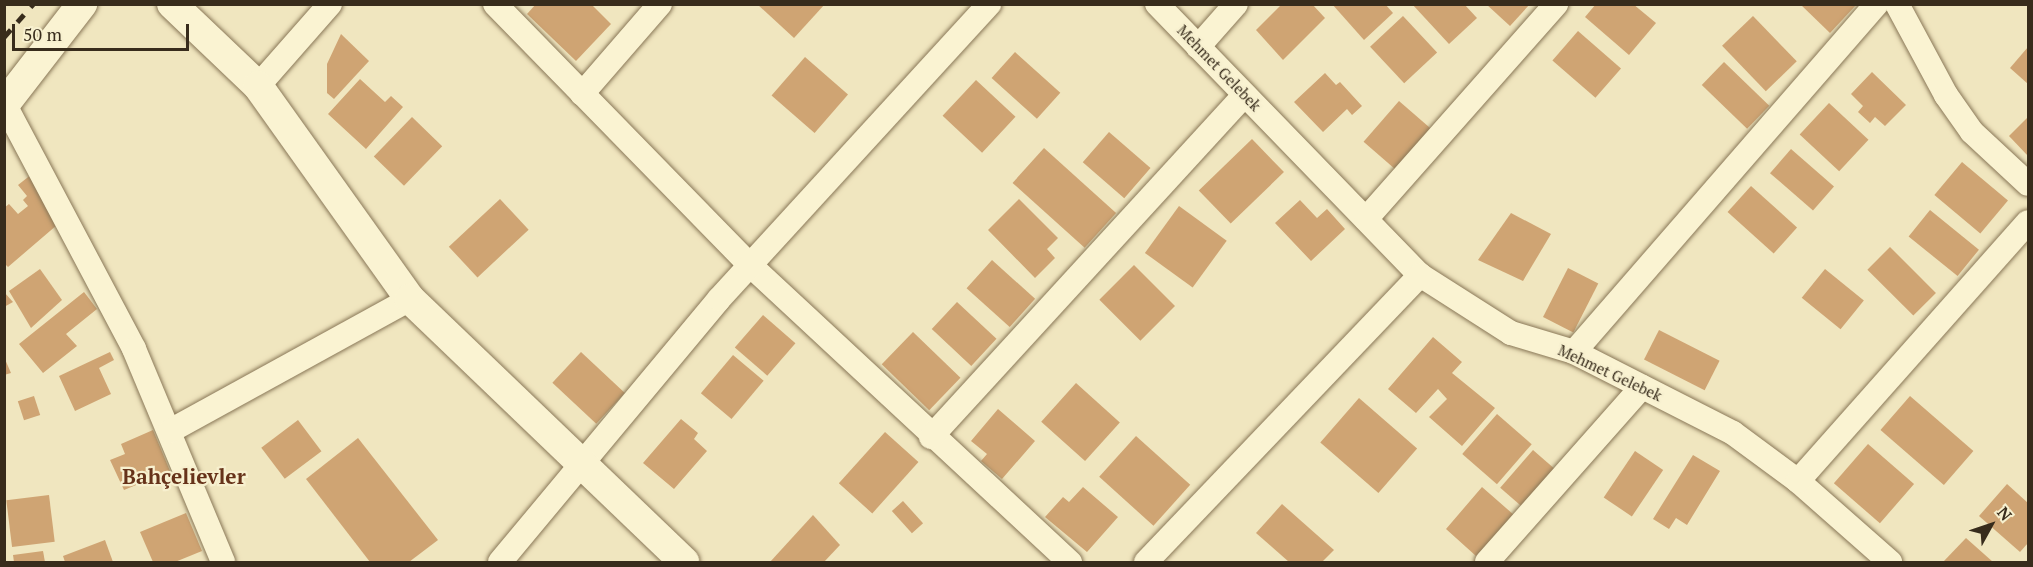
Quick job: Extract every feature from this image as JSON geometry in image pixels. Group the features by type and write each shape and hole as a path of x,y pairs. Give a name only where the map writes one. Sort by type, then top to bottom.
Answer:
{"street":[{"path":"172,4 258,86 410,298 582,467 684,562"},
{"path":"258,86 330,4"},
{"path":"495,4 750,266 931,436 1070,562"},
{"path":"582,94 660,4"},
{"path":"500,562 750,266 988,4"},
{"name":"Mehmet Gelebek","path":"1157,4 1420,275 1510,333 1574,352 1733,433 1798,481 1890,562"},
{"path":"1198,47 1236,4"},
{"path":"1366,219 1556,4"},
{"path":"1574,352 1877,4"},
{"path":"1897,4 1946,95 1972,132 2028,184"},
{"path":"80,5 5,105 134,349 223,562"},
{"path":"931,436 1244,94"},
{"path":"1798,481 2028,222"},
{"path":"1146,562 1420,275"},
{"path":"170,431 410,298"},
{"path":"1487,562 1642,387"}],"building":[{"path":"536,4 591,4 611,24 576,61 527,14"},
{"path":"757,4 825,4 794,38"},
{"path":"1282,4 1312,4 1325,18 1283,60 1256,30"},
{"path":"1332,4 1385,4 1393,13 1364,40"},
{"path":"1412,4 1464,4 1477,18 1449,44"},
{"path":"1486,4 1530,4 1510,26"},
{"path":"1596,4 1633,4 1656,23 1629,55 1585,17"},
{"path":"1800,4 1857,4 1830,33"},
{"path":"1403,16 1437,53 1404,83 1370,47"},
{"path":"1753,16 1797,61 1766,91 1722,46"},
{"path":"1578,31 1621,68 1595,98 1552,60"},
{"path":"341,34 369,61 334,99 327,93 327,64"},
{"path":"2028,47 2028,84 2010,68"},
{"path":"1015,52 1060,93 1037,119 992,78"},
{"path":"805,57 848,94 815,133 772,95"},
{"path":"1724,62 1769,106 1747,129 1702,85"},
{"path":"1872,72 1906,105 1885,126 1875,117 1870,123 1858,112 1863,106 1851,94"},
{"path":"1325,73 1336,85 1340,82 1362,106 1352,115 1347,109 1323,132 1294,102"},
{"path":"360,79 385,102 391,96 403,107 366,149 328,114"},
{"path":"976,80 1015,117 982,153 943,116"},
{"path":"1399,101 1437,134 1401,175 1364,142"},
{"path":"1829,103 1868,140 1839,171 1800,134"},
{"path":"412,117 442,146 404,186 374,157"},
{"path":"2028,117 2028,156 2009,136"},
{"path":"1109,132 1151,168 1124,198 1083,162"},
{"path":"1252,139 1284,172 1231,223 1199,190"},
{"path":"1044,148 1116,213 1085,248 1013,183"},
{"path":"1791,149 1834,186 1813,211 1770,173"},
{"path":"1962,162 2008,201 1980,234 1934,195"},
{"path":"32,174 57,225 8,267 4,263 4,208 9,204 18,214 28,206 23,200 27,196 18,185"},
{"path":"1751,186 1797,227 1774,253 1728,212"},
{"path":"500,199 529,230 477,277 449,247"},
{"path":"1019,199 1058,238 1047,249 1055,258 1035,278 988,230"},
{"path":"1300,200 1317,218 1327,209 1345,229 1311,261 1275,223"},
{"path":"1179,206 1227,241 1193,288 1145,253"},
{"path":"1930,210 1979,250 1958,276 1909,236"},
{"path":"1511,213 1551,234 1523,281 1478,260"},
{"path":"1890,247 1936,293 1913,316 1867,270"},
{"path":"992,260 1035,299 1010,327 967,288"},
{"path":"1134,265 1175,306 1140,341 1099,300"},
{"path":"1568,268 1598,283 1573,332 1543,317"},
{"path":"40,269 62,300 31,328 9,291"},
{"path":"1825,269 1864,300 1841,329 1802,298"},
{"path":"4,292 13,302 4,307"},
{"path":"84,292 97,309 66,334 77,346 43,373 19,344"},
{"path":"957,302 996,339 971,366 932,329"},
{"path":"763,315 795,343 767,376 735,347"},
{"path":"1659,330 1720,361 1705,390 1644,359"},
{"path":"913,332 960,378 929,410 882,364"},
{"path":"1433,337 1462,362 1452,373 1495,408 1462,446 1429,417 1447,399 1438,389 1416,413 1388,389"},
{"path":"110,352 114,360 99,368 111,394 75,411 59,376"},
{"path":"581,352 625,393 596,424 552,383"},
{"path":"733,355 764,381 732,419 701,393"},
{"path":"4,357 11,373 4,375"},
{"path":"1076,383 1120,422 1085,461 1041,422"},
{"path":"34,396 40,415 24,420 18,401"},
{"path":"1910,396 1973,451 1944,485 1880,430"},
{"path":"1359,398 1417,449 1378,493 1320,443"},
{"path":"998,409 1035,441 1002,479 981,461 987,454 971,441"},
{"path":"1497,414 1532,444 1497,484 1462,454"},
{"path":"681,419 698,433 694,439 707,451 674,489 643,463"},
{"path":"298,420 321,451 285,479 261,448"},
{"path":"153,430 170,471 124,490 110,460 125,454 121,444"},
{"path":"885,432 918,462 872,513 839,483"},
{"path":"1136,436 1190,485 1153,526 1099,477"},
{"path":"358,438 438,540 409,562 370,562 306,479"},
{"path":"1868,444 1914,484 1880,523 1834,483"},
{"path":"1533,450 1562,475 1529,513 1500,488"},
{"path":"1635,451 1663,470 1632,516 1604,497"},
{"path":"1693,455 1720,471 1687,525 1676,518 1669,529 1653,519"},
{"path":"2007,484 2028,503 2028,543 2020,552 1979,516"},
{"path":"1083,487 1118,517 1087,552 1045,517 1063,497 1069,502"},
{"path":"1482,487 1522,522 1489,542 1476,556 1446,529"},
{"path":"49,495 55,542 12,547 6,500"},
{"path":"903,501 923,523 912,533 892,511"},
{"path":"1282,504 1334,550 1322,562 1289,562 1256,533"},
{"path":"186,513 202,551 175,562 153,562 140,532"},
{"path":"813,515 840,545 824,562 770,562"},
{"path":"1966,538 1993,562 1943,562"},
{"path":"105,540 113,562 65,562 63,556"},
{"path":"43,551 45,562 14,562 13,555"}],"railway":[{"path":"4,37 33,4"}],"district":[{"name":"Bahçelievler","path":"184,476"}]}
